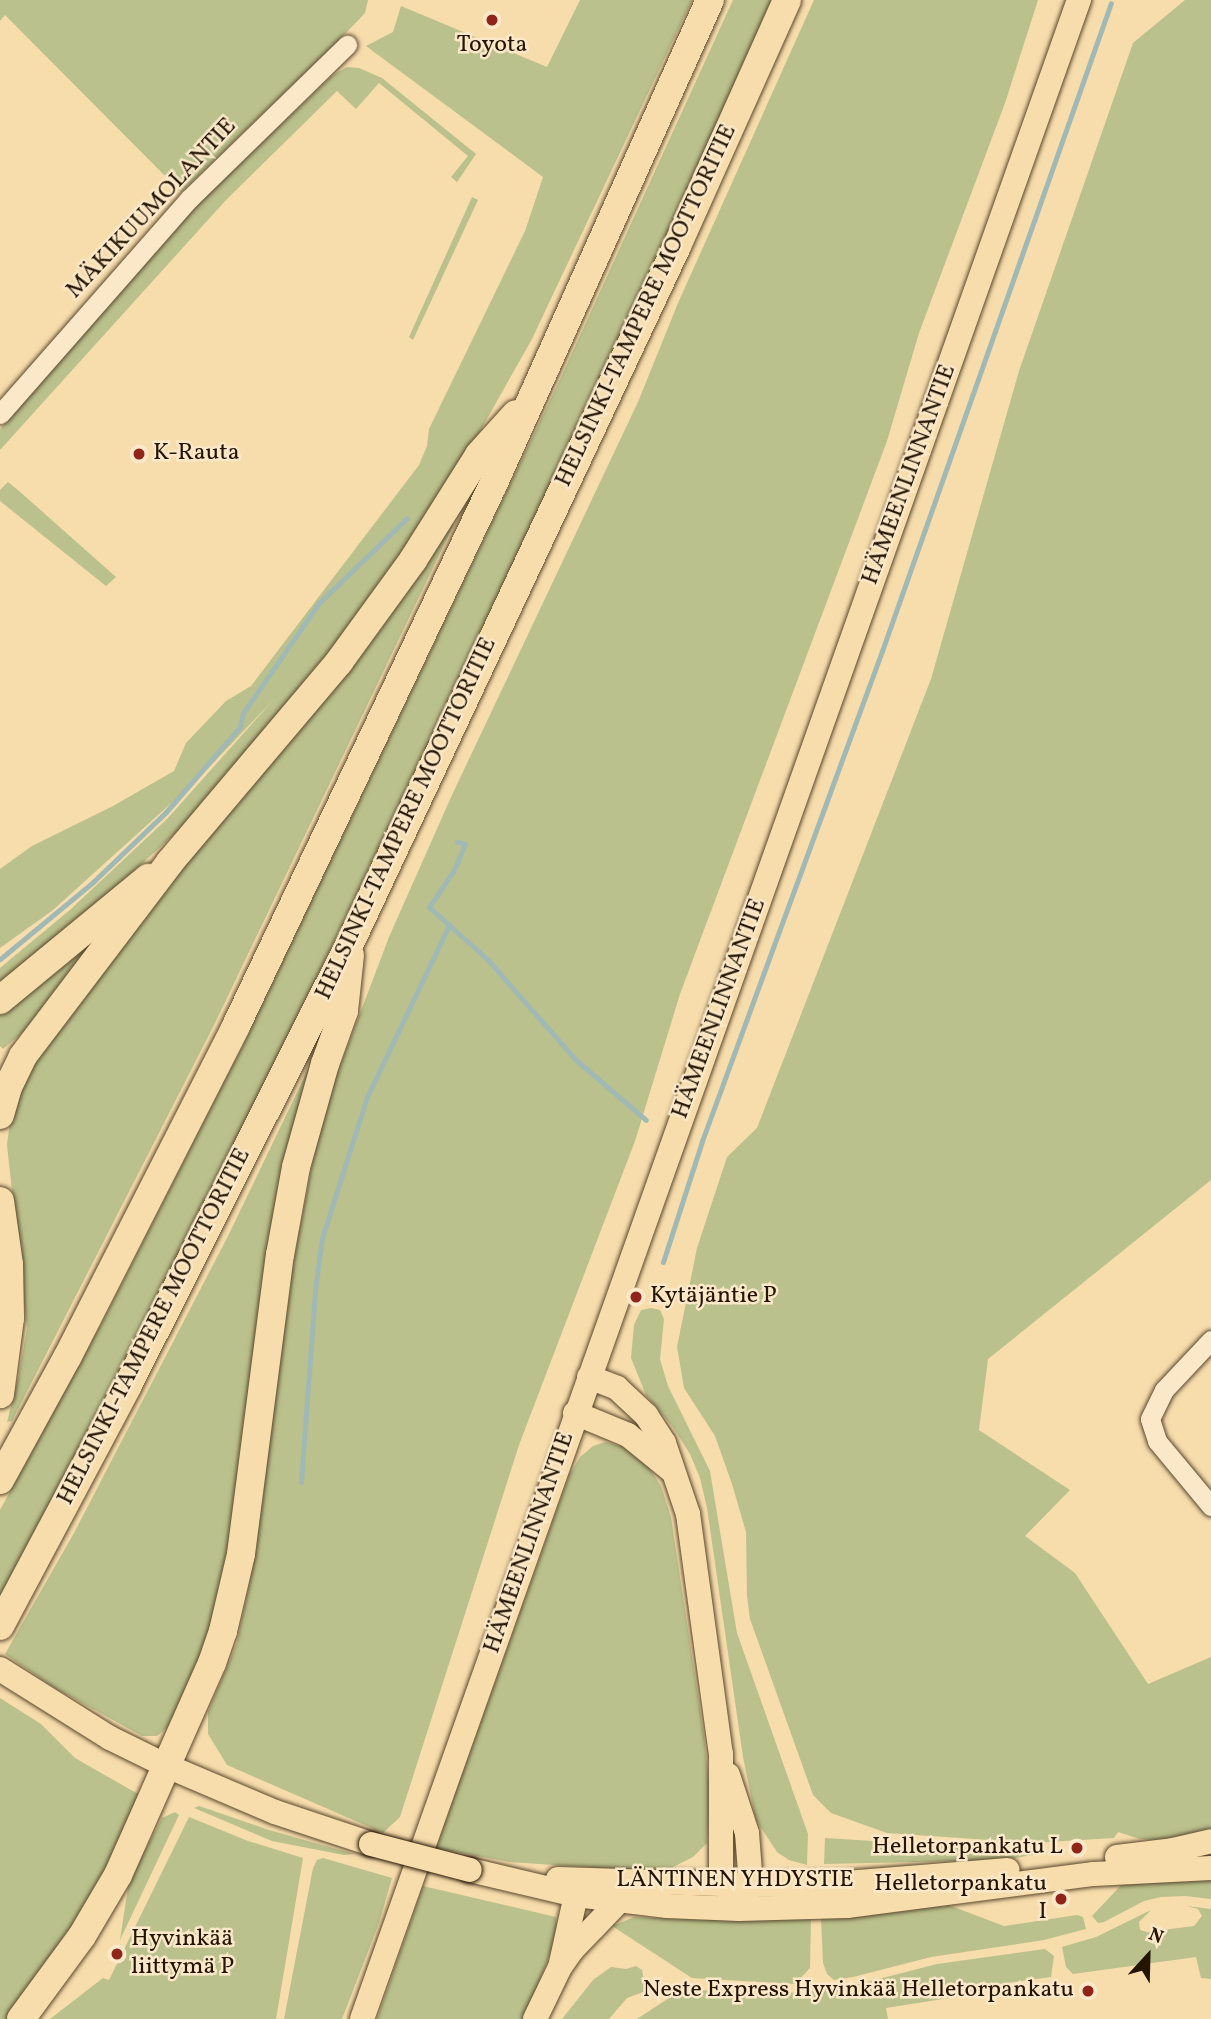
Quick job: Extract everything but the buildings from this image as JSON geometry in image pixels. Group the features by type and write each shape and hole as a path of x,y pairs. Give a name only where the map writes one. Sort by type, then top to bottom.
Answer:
{"highway":[{"path":"0,1479 68,1356 235,1028 533,396 710,0"},
{"name":"HELSINKI-TAMPERE MOOTTORITIE","path":"0,1626 127,1387 352,939 671,258 787,0"},
{"path":"0,1115 8,1087 23,1056 170,862 340,662 413,559 478,454 533,396"},
{"path":"0,1000 170,862"},
{"path":"22,2019 82,1936 118,1875 212,1663 241,1554 279,1255 296,1167 325,1064 344,1011 352,939"},
{"path":"0,1201 9,1264 0,1394"}],"main road":[{"name":"HÄMEENLINNANTIE","path":"362,2019 1079,0"},
{"path":"589,1377 618,1388 634,1400 664,1443 688,1514 721,1754 724,1885 739,1909"},
{"path":"575,1413 628,1435 677,1475"},
{"name":"LÄNTINEN YHDYSTIE","path":"0,1669 110,1738 167,1766 275,1812 371,1844 576,1895 619,1901 739,1909 847,1906 1094,1874 1211,1868"},
{"path":"721,1754 747,1833 751,1885 739,1909"},
{"name":"LÄNTINEN YHDYSTIE","path":"508,1878 724,1885 873,1881 1018,1869 1173,1850 1211,1841"},
{"path":"536,2019 560,1967 576,1895"},
{"path":"560,1967 589,1931 619,1901"}],"street":[{"name":"MÄKIKUUMOLANTIE","path":"0,414 189,199 347,45"},
{"path":"1211,1340 1164,1390 1150,1419 1157,1441 1211,1506"}],"green space":[{"path":"0,0 368,0 365,13 347,32 181,192 5,15 0,21"},
{"path":"580,0 692,0 532,339 448,488 364,613 181,828 82,918 0,986 0,968 71,909 168,818 274,699 198,779 53,910 0,948 0,869 32,846 113,806 174,771 186,743 226,701 251,686 419,465 427,446 429,429 525,231 543,177 366,46 393,32 401,6 547,67"},
{"path":"733,0 774,0 591,402 332,946 135,1341 0,1599 0,1510 103,1321 242,1047 557,386"},
{"path":"814,0 1038,0 1005,103 919,333 887,441 680,994 635,1141 519,1445 400,1817 383,1833 227,1765 208,1734 208,1712 237,1643 250,1580 285,1307 315,1149 336,1077 389,937 452,795 638,402 678,303"},
{"path":"1185,0 1211,0 1211,1180 988,1359 979,1430 1070,1490 1025,1536 1075,1573 1148,1684 1211,1657 1211,1828 1188,1837 1156,1840 1140,1839 1118,1832 1114,1838 1031,1843 887,1833 831,1813 813,1795 750,1619 746,1532 732,1484 715,1436 684,1388 677,1347 697,1248 727,1157 757,1128 931,679 1019,371 1133,43"},
{"path":"347,67 359,68 382,78 476,154 457,182 451,177 468,156 379,83 356,109 337,91 226,200 0,450 0,429 201,201 333,75"},
{"path":"472,197 478,200 413,340 409,337"},
{"path":"8,482 116,577 106,586 0,501 0,490"},
{"path":"448,524 454,524 214,1025 12,1421 7,1422 27,1328 7,1145 12,1105 24,1079 66,1017"},
{"path":"103,926 63,985 23,1032 3,1049 0,1046 0,1013"},
{"path":"316,1053 226,1593 173,1723 157,1736 142,1736 55,1688 5,1654 74,1533 229,1234"},
{"path":"641,1310 660,1310 664,1319 660,1359 668,1386 710,1471 737,1633 808,1834 807,1865 789,1860 777,1852 756,1820 743,1757 707,1508 700,1478 690,1454 672,1426 646,1395 631,1358 634,1325"},
{"path":"605,1442 630,1449 646,1463 661,1486 671,1517 704,1736 710,1795 707,1843 693,1857 669,1869 645,1871 509,1862 436,1848 569,1476 580,1457 593,1446"},
{"path":"0,1698 41,1724 75,1758 138,1794 138,1801 82,1916 14,2019 0,2019"},
{"path":"199,1806 269,1830 354,1854 344,1855 272,1841 194,1808"},
{"path":"175,1812 179,1815 120,1940 129,1881 162,1818"},
{"path":"189,1817 248,1841 303,1858 276,2019 50,2019 103,1978 109,1980"},
{"path":"825,1838 1042,1853 1006,1860 824,1864"},
{"path":"323,1858 392,1878 379,1923 342,2019 284,2019 313,1868 317,1860"},
{"path":"1211,1878 1211,1899 1161,1897 1144,1901 1104,1922 1098,1923 1092,1916 1125,1881"},
{"path":"423,1886 556,1917 557,1936 525,2019 377,2019"},
{"path":"946,1904 1004,1926 1077,1915 1083,1917 1086,1929 1044,1940 931,1957 853,1977 834,1980 827,1974 823,1963 821,1918"},
{"path":"1187,1906 1211,1909 1211,1979 1201,1978 1196,1957 1073,1974 1066,1967 1062,1947 1096,1937 1151,1910 1139,1922 1140,1930 1147,1932 1194,1926 1202,1916 1198,1909"},
{"path":"634,1917 701,1920 811,1918 810,1968 795,1984 692,1978 612,1926"},
{"path":"1045,1949 1054,1956 1051,1977 1000,1984 981,1993 886,2008 888,2019 637,2019 675,1994 694,1990 803,1993 863,1983 937,1964"},
{"path":"636,1966 642,1970 646,1991 627,1998 609,2019 562,2019 593,1980 611,1967 626,1969"}],"waterway":[{"path":"663,1262 702,1141 882,651 1111,3"},
{"path":"0,959 93,882 166,812 240,727 243,713 319,603 407,518"},
{"path":"457,842 465,844 454,870 429,907 488,960 576,1060 646,1120"},
{"path":"301,1482 315,1290 322,1238 367,1097 449,925"}],"place":[{"name":"Toyota","path":"492,20"},
{"name":"K-Rauta","path":"139,454"},
{"name":"Kytäjäntie P","path":"636,1297"},
{"name":"Helletorpankatu L","path":"1077,1848"},
{"name":"Helletorpankatu I","path":"1061,1899"},
{"name":"Hyvinkää liittymä P","path":"117,1954"},
{"name":"Neste Express Hyvinkää Helletorpankatu","path":"1088,1991"}]}
